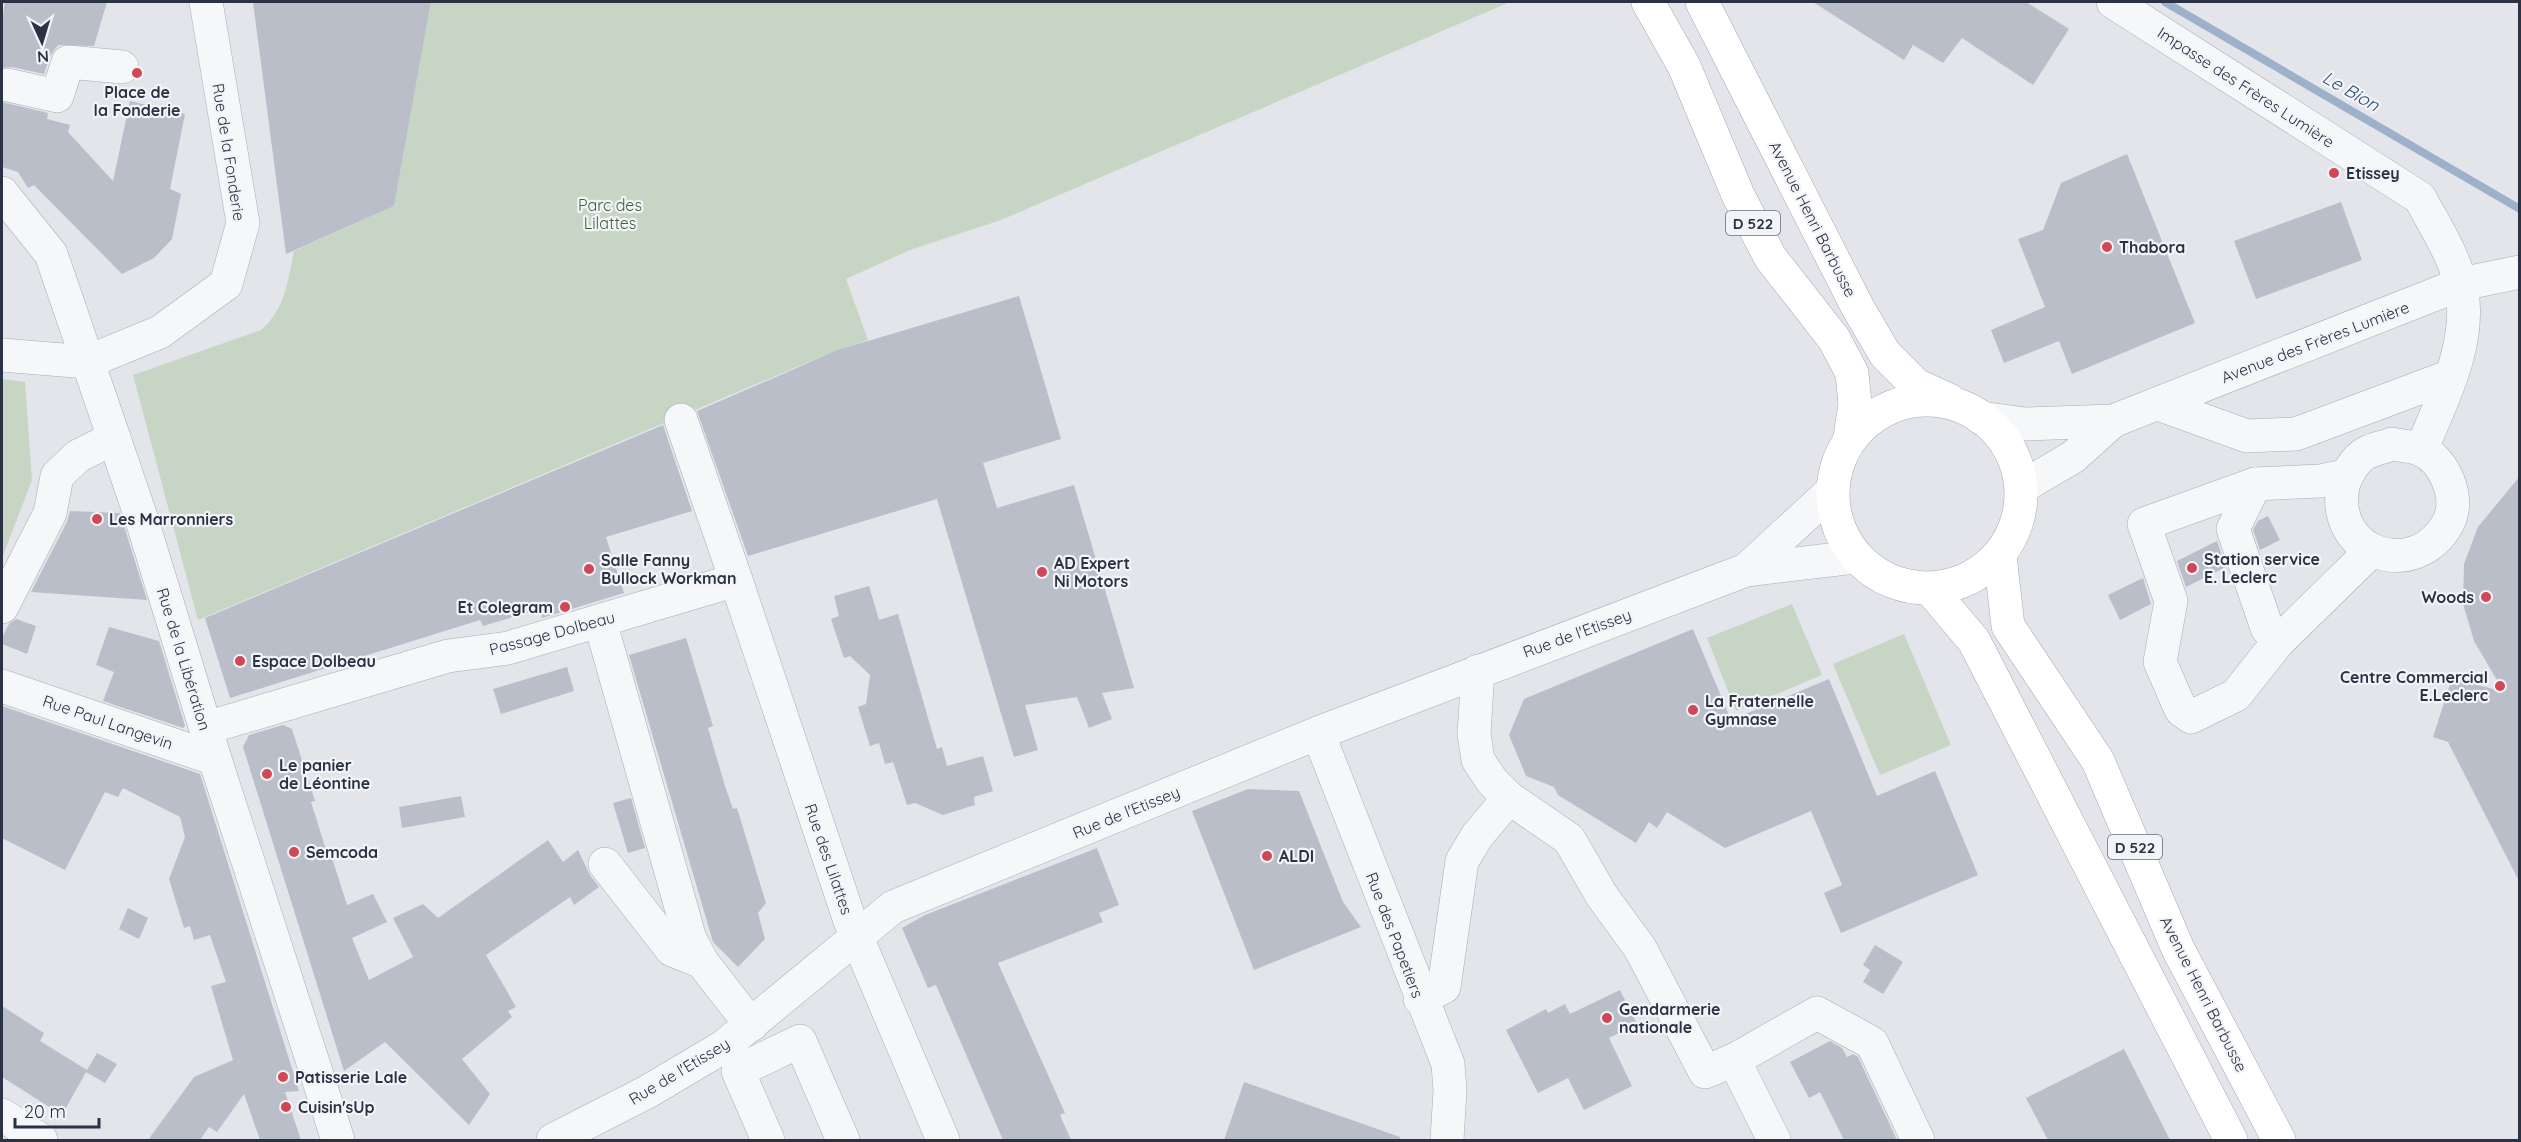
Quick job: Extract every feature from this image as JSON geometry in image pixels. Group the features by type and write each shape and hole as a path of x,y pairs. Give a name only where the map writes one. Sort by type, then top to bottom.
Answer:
{"main road":[{"name":"D 522","path":"1648,2 1684,66 1738,195 1770,257 1834,339 1852,373 1855,404 1850,437"},
{"name":"Avenue Henri Barbusse","path":"1702,2 1858,308 1885,354 1916,385 1970,412"},
{"path":"1918,399 1970,412 1992,424 2012,452 2022,488 2019,520 2010,541 2000,556 1970,579 1931,590 1883,579 1855,557 1840,535 1832,503 1835,467 1850,437 1881,411 1918,399"},
{"name":"Avenue Henri Barbusse","path":"2000,556 2008,626 2098,760 2178,949 2279,1140"},
{"name":"D 522","path":"1931,590 1974,641 2231,1140"}],"street":[{"name":"Rue de la Fonderie","path":"87,362 160,332 226,284 243,223 206,2"},
{"name":"Impasse des Frères Lumière","path":"2113,2 2420,198 2445,245 2461,284 2463,317 2459,349 2451,376 2421,450"},
{"path":"8,86 57,96 68,62 122,67"},
{"name":"Rue de la Libération","path":"2,193 51,254 140,514 214,759 338,1140"},
{"name":"Avenue des Frères Lumière","path":"2022,488 2073,457 2113,422 2461,284 2520,272"},
{"path":"2,356 87,362"},
{"path":"2158,404 2247,436 2296,434 2451,376"},
{"name":"Avenue des Frères Lumière","path":"1970,412 2025,424 2113,422"},
{"path":"681,420 736,580"},
{"path":"2,607 50,513 57,476 78,456 114,438"},
{"path":"2392,444 2421,450 2443,469 2454,509 2447,525 2428,547 2400,556 2372,551 2349,532 2340,504 2345,476 2365,454 2392,444"},
{"path":"2345,476 2321,481 2255,484 2144,524 2171,601 2160,662 2181,710 2191,717 2235,695 2278,642 2372,551"},
{"path":"2255,484 2233,529 2267,628 2278,642"},
{"name":"Rue de l'Etissey","path":"1746,570 1833,490"},
{"name":"Rue de l'Etissey","path":"553,1140 647,1092 731,1059 751,1025 893,907 1318,733 1746,570 1855,557"},
{"name":"Passage Dolbeau","path":"206,728 448,656 508,648 736,580"},
{"name":"Rue des Lilattes","path":"736,580 856,937 932,1138"},
{"path":"600,621 690,939 702,962 751,1025"},
{"path":"1478,671 1474,746 1478,760 1492,781 1509,798 1569,839 1602,896 1640,948 1705,1072 1734,1060 1817,1013 1872,1043 1918,1140"},
{"name":"Rue Paul Langevin","path":"2,686 214,759"},
{"name":"Rue des Papetiers","path":"1318,733 1420,999 1448,1064 1450,1090 1447,1140"},
{"path":"1420,999 1444,987 1462,861 1477,836 1509,798"},
{"path":"605,864 672,950 702,962"},
{"path":"768,1140 731,1059 800,1041 843,1140"},
{"path":"1734,1060 1774,1140"},
{"path":"2,1115 41,1140"}],"green space":[{"name":"Parc des Lilattes","path":"431,2 1510,2 1001,220 910,250 846,279 868,340 799,366 198,620 133,375 261,330 280,304 294,251 394,206"},
{"path":"2,379 25,382 32,480 2,558"},
{"path":"1792,604 1822,675 1736,711 1707,638"},
{"path":"1904,634 1951,745 1880,775 1833,664"}],"building":[{"path":"5,2 107,2 94,46 58,45 50,56 44,74 12,67 2,68 2,21"},
{"path":"253,2 431,2 394,206 286,254"},
{"path":"1813,2 2026,2 2069,29 2033,85 1962,38 1943,63 1913,45 1904,60"},
{"path":"130,101 185,114 170,189 181,194 172,239 154,258 122,274 34,185 28,188 18,172 2,167 2,102 48,113 47,119 70,125 68,132 113,181"},
{"name":"Thabora","path":"2127,154 2195,323 2072,374 2059,341 2004,363 1991,330 2045,307 2018,239 2043,230 2061,183"},
{"path":"2341,202 2362,260 2256,299 2234,241"},
{"path":"1019,296 1061,439 983,463 997,508 1074,485 1134,688 1102,693 1112,719 1089,728 1077,697 1025,705 1038,750 1014,757 937,499 748,556 697,411 838,350"},
{"path":"663,425 692,511 606,537 624,593 542,618 540,609 483,626 480,620 230,698 205,618"},
{"name":"Centre Commercial E.Leclerc","path":"2520,476 2520,883 2448,742 2433,737 2452,678 2504,692 2474,641 2463,604 2464,564 2478,527"},
{"path":"70,511 120,513 147,600 31,592 67,522"},
{"path":"2268,516 2280,540 2260,550 2253,530 2258,521"},
{"path":"2217,541 2226,567 2186,587 2177,561"},
{"path":"2143,578 2151,604 2120,620 2108,595"},
{"path":"869,586 879,620 898,614 937,749 942,747 947,766 983,756 993,791 974,797 975,805 943,815 915,803 907,805 893,762 885,764 879,743 870,746 858,707 866,704 870,675 850,656 844,658 831,619 839,616 834,596"},
{"path":"16,619 36,626 27,654 2,644 2,638 9,624"},
{"path":"109,627 159,641 185,726 183,728 103,701 114,672 96,665"},
{"path":"1693,629 1731,720 1829,679 1877,796 1935,771 1978,875 1841,933 1824,893 1842,885 1811,811 1725,848 1667,812 1657,828 1649,822 1636,843 1558,795 1554,787 1526,776 1509,735 1524,699"},
{"path":"686,638 713,726 708,728 725,786 733,809 737,808 766,903 758,913 765,939 738,967 713,942 629,655"},
{"path":"567,667 574,691 501,714 493,689"},
{"path":"2,706 200,774 299,1091 285,1092 301,1140 260,1140 244,1094 217,1132 209,1127 200,1140 148,1140 194,1077 233,1060 211,986 226,982 210,935 194,940 190,926 184,928 169,879 185,837 180,817 123,788 118,797 105,792 65,870 2,838"},
{"path":"283,725 292,729 315,801 311,802 347,905 373,894 387,922 352,938 369,980 413,957 393,918 423,904 438,918 548,840 563,862 578,850 590,875 599,887 574,905 570,897 486,955 516,1007 508,1011 512,1017 462,1059 490,1094 469,1125 385,1042 344,1071 243,747 249,735"},
{"name":"ALDI","path":"1248,789 1299,791 1343,902 1361,927 1254,970 1192,811"},
{"path":"461,796 465,817 402,828 399,807"},
{"path":"631,798 645,848 628,853 613,803"},
{"path":"1097,848 1119,905 1099,913 1103,922 998,963 1065,1113 1060,1115 1071,1140 1003,1140 936,985 928,988 902,928 925,915"},
{"path":"128,908 148,918 139,939 119,929"},
{"path":"1875,945 1903,962 1883,994 1863,982 1870,970 1863,965"},
{"path":"1620,990 1637,1024 1609,1038 1632,1086 1584,1110 1568,1078 1538,1093 1506,1030 1546,1009 1548,1013 1565,1004 1570,1014"},
{"path":"2,1006 44,1033 40,1041 87,1070 97,1053 117,1064 105,1083 86,1072 62,1115 2,1077"},
{"path":"1830,1041 1842,1048 1847,1057 1853,1054 1858,1057 1897,1140 1844,1140 1820,1092 1809,1098 1790,1062"},
{"path":"2124,1049 2170,1140 2048,1140 2026,1098"},
{"path":"1244,1082 1400,1137 1400,1140 1224,1140"}],"waterway":[{"name":"Le Bion","path":"2165,2 2520,209"}],"place":[{"name":"Place de la Fonderie","path":"137,73"},
{"name":"Etissey","path":"2334,173"},
{"name":"Thabora","path":"2107,247"},
{"name":"Les Marronniers","path":"97,519"},
{"name":"Station service E. Leclerc","path":"2192,568"},
{"name":"Salle Fanny Bullock Workman","path":"589,569"},
{"name":"AD Expert Ni Motors","path":"1042,572"},
{"name":"Woods","path":"2486,597"},
{"name":"Et Colegram","path":"565,607"},
{"name":"Espace Dolbeau","path":"240,661"},
{"name":"Centre Commercial E.Leclerc","path":"2500,686"},
{"name":"La Fraternelle Gymnase","path":"1693,710"},
{"name":"Le panier de Léontine","path":"267,774"},
{"name":"Semcoda","path":"294,852"},
{"name":"ALDI","path":"1267,856"},
{"name":"Gendarmerie nationale","path":"1607,1018"},
{"name":"Patisserie Lale","path":"283,1077"},
{"name":"Cuisin'sUp","path":"286,1107"}]}
